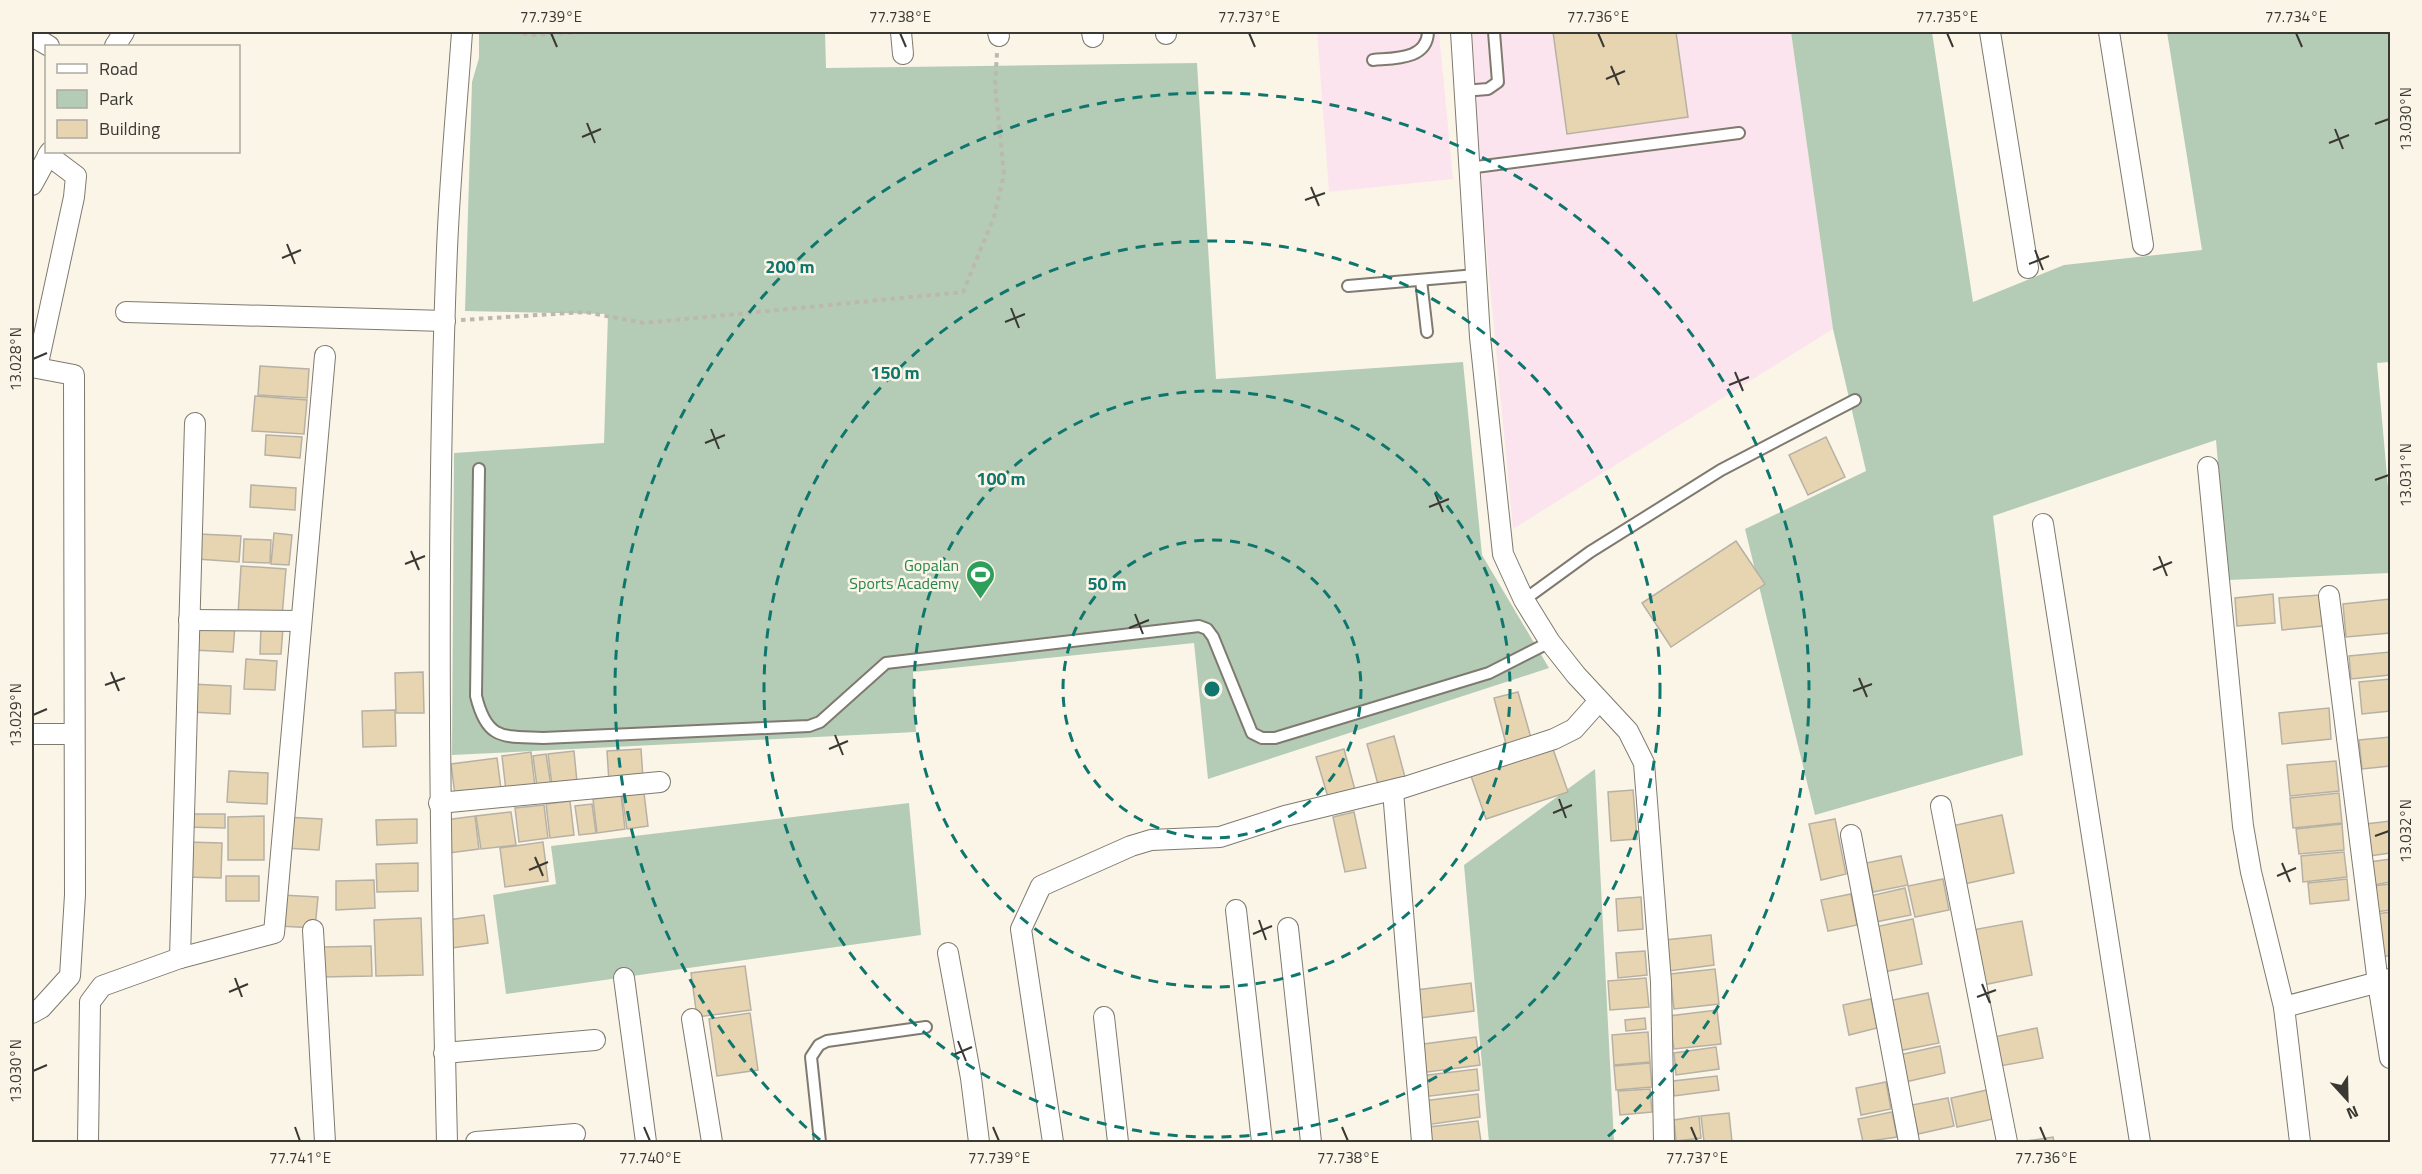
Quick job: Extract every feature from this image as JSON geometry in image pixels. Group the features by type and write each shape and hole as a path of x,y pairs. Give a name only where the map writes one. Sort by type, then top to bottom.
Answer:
{"street":[{"path":"116,45 124,32"},
{"path":"447,1143 439,803 439,549 447,247 462,32"},
{"path":"901,32 903,54"},
{"path":"1461,32 1468,168 1498,528 1503,554 1524,600 1550,642 1599,701 1628,731 1644,763 1661,982 1664,1143"},
{"path":"1990,32 2028,268"},
{"path":"2109,32 2143,245"},
{"path":"32,36 47,45"},
{"path":"32,1013 41,1008 70,976 75,895 74,375 37,368 74,197 76,176 40,165"},
{"path":"126,312 445,321"},
{"path":"88,1143 90,1002 102,986 180,957 274,933 325,356"},
{"path":"180,957 195,423"},
{"path":"2208,467 2243,826 2251,872 2284,1007 2300,1143"},
{"path":"2043,524 2140,1143"},
{"path":"2329,596 2384,981 2391,1058"},
{"path":"189,620 301,621"},
{"path":"1422,1143 1393,791 1554,739 1574,729 1599,701"},
{"path":"32,734 74,734"},
{"path":"439,803 660,782"},
{"path":"1053,1143 1021,929 1041,886 1131,846 1151,840 1220,837 1285,816 1404,787"},
{"path":"1941,806 2007,1143"},
{"path":"1851,835 1909,1143"},
{"path":"1236,910 1262,1143"},
{"path":"1288,928 1311,1143"},
{"path":"313,930 325,1143"},
{"path":"948,953 971,1078 979,1143"},
{"path":"624,978 646,1143"},
{"path":"2284,1007 2384,981"},
{"path":"1104,1017 1118,1143"},
{"path":"692,1019 712,1143"},
{"path":"444,1053 595,1040"},
{"path":"476,1143 575,1134"}],"lane":[{"path":"1373,60 1414,55 1423,48 1428,32"},
{"path":"1463,91 1488,89 1498,82 1494,32"},
{"path":"1468,168 1739,133"},
{"path":"1348,286 1476,275"},
{"path":"1421,280 1426,332"},
{"path":"1524,600 1590,552 1721,470 1855,400"},
{"path":"479,469 476,696 481,717 489,729 502,736 543,738 809,726 820,722 886,663 1199,626 1207,629 1213,637 1252,733 1262,738 1275,738 1489,673 1550,642"},
{"path":"820,1143 811,1057 819,1046 827,1041 926,1027"}],"path":[{"path":"514,32 532,35 584,32"},
{"path":"445,321 585,312 644,323 963,292 994,218 1004,174 994,86 998,34"}],"shaded area":[{"path":"1317,32 1439,32 1453,179 1329,192"},
{"path":"1466,32 1791,32 1833,329 1513,529"}],"green space":[{"path":"479,32 825,32 826,68 1197,63 1216,379 1463,362 1482,555 1549,668 1208,779 1194,643 913,672 916,732 452,755 454,453 604,443 608,314 465,311 472,82 479,58"},
{"path":"1791,32 1932,32 1973,302 2064,265 2202,250 2167,32 2390,32 2390,362 2377,363 2390,510 2390,573 2228,580 2216,440 1993,516 2023,755 1815,815 1745,529 1866,471 1833,329"},
{"path":"1595,769 1614,1142 1489,1142 1464,865"},
{"path":"909,803 921,935 506,994 493,895 556,884 551,846"}],"building":[{"path":"1553,32 1676,32 1688,117 1567,134"},
{"path":"260,366 309,369 307,398 258,395"},
{"path":"255,396 307,400 304,434 252,431"},
{"path":"266,435 302,437 300,458 265,455"},
{"path":"1826,437 1845,477 1808,495 1789,455"},
{"path":"251,485 296,488 295,510 250,507"},
{"path":"274,533 292,535 289,565 271,564"},
{"path":"199,534 241,536 239,562 197,559"},
{"path":"244,539 271,540 270,563 243,562"},
{"path":"1736,541 1765,584 1671,647 1642,603"},
{"path":"241,566 286,569 282,617 238,615"},
{"path":"2273,594 2275,623 2237,626 2235,598"},
{"path":"2320,595 2323,626 2282,630 2279,598"},
{"path":"2390,599 2390,633 2346,637 2343,604"},
{"path":"194,623 235,625 233,652 193,650"},
{"path":"261,627 283,628 281,654 260,654"},
{"path":"2390,652 2390,675 2351,679 2349,656"},
{"path":"246,659 277,661 275,690 244,689"},
{"path":"423,672 424,713 396,713 395,673"},
{"path":"2390,679 2390,711 2362,714 2359,682"},
{"path":"191,684 231,686 230,714 190,712"},
{"path":"1518,692 1531,738 1506,744 1494,698"},
{"path":"2329,708 2331,739 2282,744 2279,713"},
{"path":"395,710 396,746 363,747 362,711"},
{"path":"1394,736 1406,781 1379,788 1367,744"},
{"path":"2390,737 2390,766 2362,769 2359,740"},
{"path":"641,749 643,779 609,782 607,751"},
{"path":"1344,749 1355,790 1328,797 1316,757"},
{"path":"1553,749 1568,792 1486,819 1471,776"},
{"path":"574,751 577,782 552,785 548,754"},
{"path":"531,752 535,787 506,791 502,756"},
{"path":"546,754 551,786 537,787 533,756"},
{"path":"497,758 501,789 455,795 451,764"},
{"path":"2336,761 2339,791 2290,796 2287,765"},
{"path":"229,771 268,773 267,804 227,802"},
{"path":"1633,790 1637,839 1611,841 1608,792"},
{"path":"644,793 648,826 627,829 622,795"},
{"path":"2339,793 2342,823 2293,828 2290,798"},
{"path":"621,795 625,829 597,833 593,799"},
{"path":"570,801 574,835 550,838 546,804"},
{"path":"592,804 596,833 579,835 575,806"},
{"path":"544,805 548,838 519,842 515,808"},
{"path":"511,812 516,845 481,849 476,816"},
{"path":"1354,812 1366,868 1345,872 1333,817"},
{"path":"186,814 225,814 225,828 186,827"},
{"path":"2002,815 2014,873 1964,884 1952,826"},
{"path":"264,816 264,860 228,860 228,817"},
{"path":"475,816 479,849 449,853 445,820"},
{"path":"285,817 322,819 319,850 283,848"},
{"path":"417,819 417,843 377,845 376,820"},
{"path":"1835,819 1846,874 1821,880 1809,824"},
{"path":"2390,821 2390,853 2370,856 2366,824"},
{"path":"2342,824 2344,850 2299,854 2296,829"},
{"path":"186,842 222,843 221,878 185,877"},
{"path":"543,842 548,881 505,887 500,848"},
{"path":"2344,852 2347,877 2303,882 2301,856"},
{"path":"1901,856 1908,885 1873,892 1866,863"},
{"path":"2390,859 2390,882 2374,885 2370,862"},
{"path":"418,863 418,891 377,892 376,864"},
{"path":"226,876 259,876 259,901 226,901"},
{"path":"1943,879 1949,910 1915,917 1908,886"},
{"path":"2347,879 2349,900 2310,904 2308,883"},
{"path":"374,880 375,908 336,910 336,881"},
{"path":"2390,884 2390,910 2376,912 2373,886"},
{"path":"1905,888 1911,915 1875,922 1870,896"},
{"path":"1851,894 1857,925 1828,931 1821,900"},
{"path":"282,895 318,897 315,928 279,926"},
{"path":"1641,897 1643,929 1618,931 1616,899"},
{"path":"2390,912 2390,955 2384,957 2377,914"},
{"path":"484,915 488,943 452,948 448,920"},
{"path":"421,918 423,975 376,976 374,920"},
{"path":"1913,919 1922,964 1884,972 1875,927"},
{"path":"2022,921 2032,975 1983,985 1972,930"},
{"path":"1711,935 1714,965 1669,971 1665,940"},
{"path":"371,946 372,976 322,977 322,947"},
{"path":"1645,951 1647,975 1618,978 1616,953"},
{"path":"745,966 751,1010 697,1017 691,973"},
{"path":"1715,969 1719,1004 1674,1009 1670,974"},
{"path":"1646,978 1649,1007 1610,1010 1608,981"},
{"path":"1471,983 1474,1011 1420,1018 1416,990"},
{"path":"1928,993 1939,1043 1898,1051 1888,1001"},
{"path":"1871,999 1877,1028 1849,1035 1843,1005"},
{"path":"1717,1010 1721,1044 1674,1049 1669,1016"},
{"path":"750,1013 758,1070 717,1076 709,1019"},
{"path":"1645,1018 1646,1029 1626,1031 1625,1020"},
{"path":"2037,1028 2043,1058 2000,1066 1994,1037"},
{"path":"1648,1032 1650,1062 1614,1065 1612,1035"},
{"path":"1476,1037 1480,1065 1420,1073 1416,1045"},
{"path":"1940,1046 1945,1073 1905,1082 1899,1055"},
{"path":"1716,1047 1719,1069 1676,1075 1674,1053"},
{"path":"1650,1063 1652,1087 1616,1090 1614,1066"},
{"path":"1477,1069 1479,1090 1422,1097 1420,1076"},
{"path":"1717,1076 1719,1090 1674,1096 1673,1081"},
{"path":"1886,1082 1891,1109 1861,1115 1856,1088"},
{"path":"1650,1089 1652,1112 1620,1115 1618,1091"},
{"path":"1987,1090 1993,1119 1957,1127 1951,1098"},
{"path":"1478,1094 1480,1117 1426,1125 1423,1101"},
{"path":"1948,1098 1954,1126 1918,1134 1912,1105"},
{"path":"1892,1112 1897,1137 1863,1142 1858,1119"},
{"path":"1729,1113 1732,1142 1704,1142 1701,1116"},
{"path":"1699,1116 1701,1138 1676,1141 1674,1120"},
{"path":"1478,1121 1481,1142 1431,1142 1429,1127"},
{"path":"2053,1137 2054,1142 2020,1142"}],"place":[{"name":"Gopalan Sports Academy","path":"980,600"}]}
